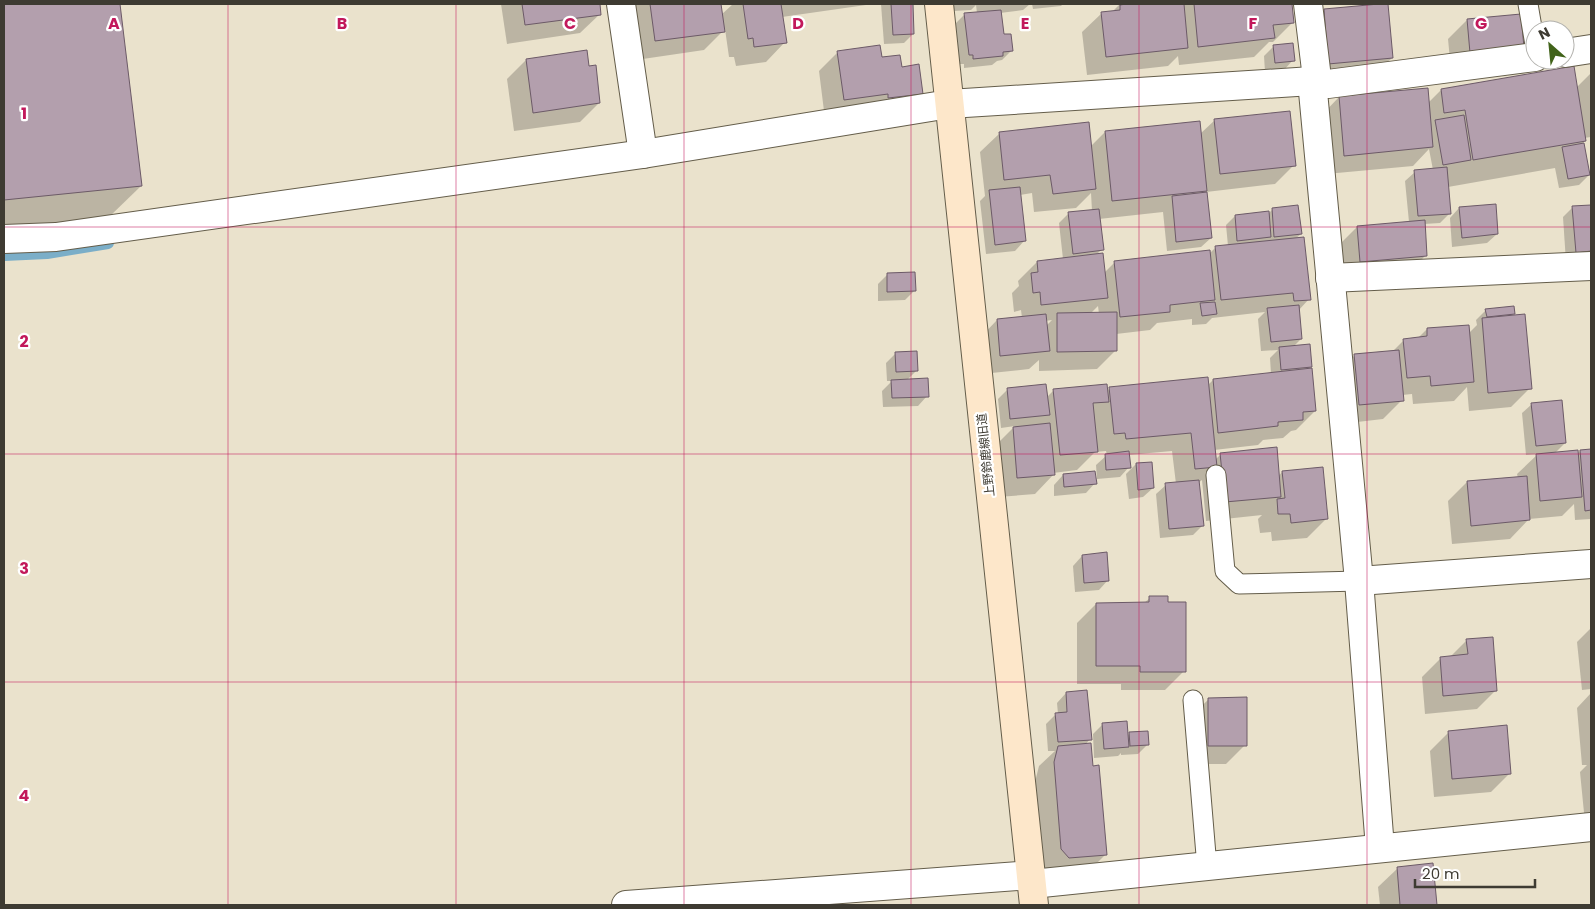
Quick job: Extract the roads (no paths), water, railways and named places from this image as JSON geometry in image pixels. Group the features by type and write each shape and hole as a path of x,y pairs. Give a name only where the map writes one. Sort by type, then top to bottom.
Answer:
{"street":[{"path":"621,4 643,154"},
{"name":"上野鈴鹿線旧道","path":"939,4 1032,888"},
{"path":"1308,4 1316,70 1312,81 1359,581 1380,848"},
{"path":"1575,51 1591,49"},
{"path":"4,239 56,237 643,154 949,104 1312,81 1328,84 1525,58"},
{"path":"1330,278 1591,266"},
{"path":"1359,581 1591,564"},
{"path":"626,905 1032,888 1380,848 1591,827"}],"lane":[{"path":"1528,4 1531,20"},
{"path":"1216,475 1225,571 1239,584 1359,581"},
{"path":"1193,700 1207,867"}],"waterway":[{"path":"4,255 47,253 108,243"}]}
